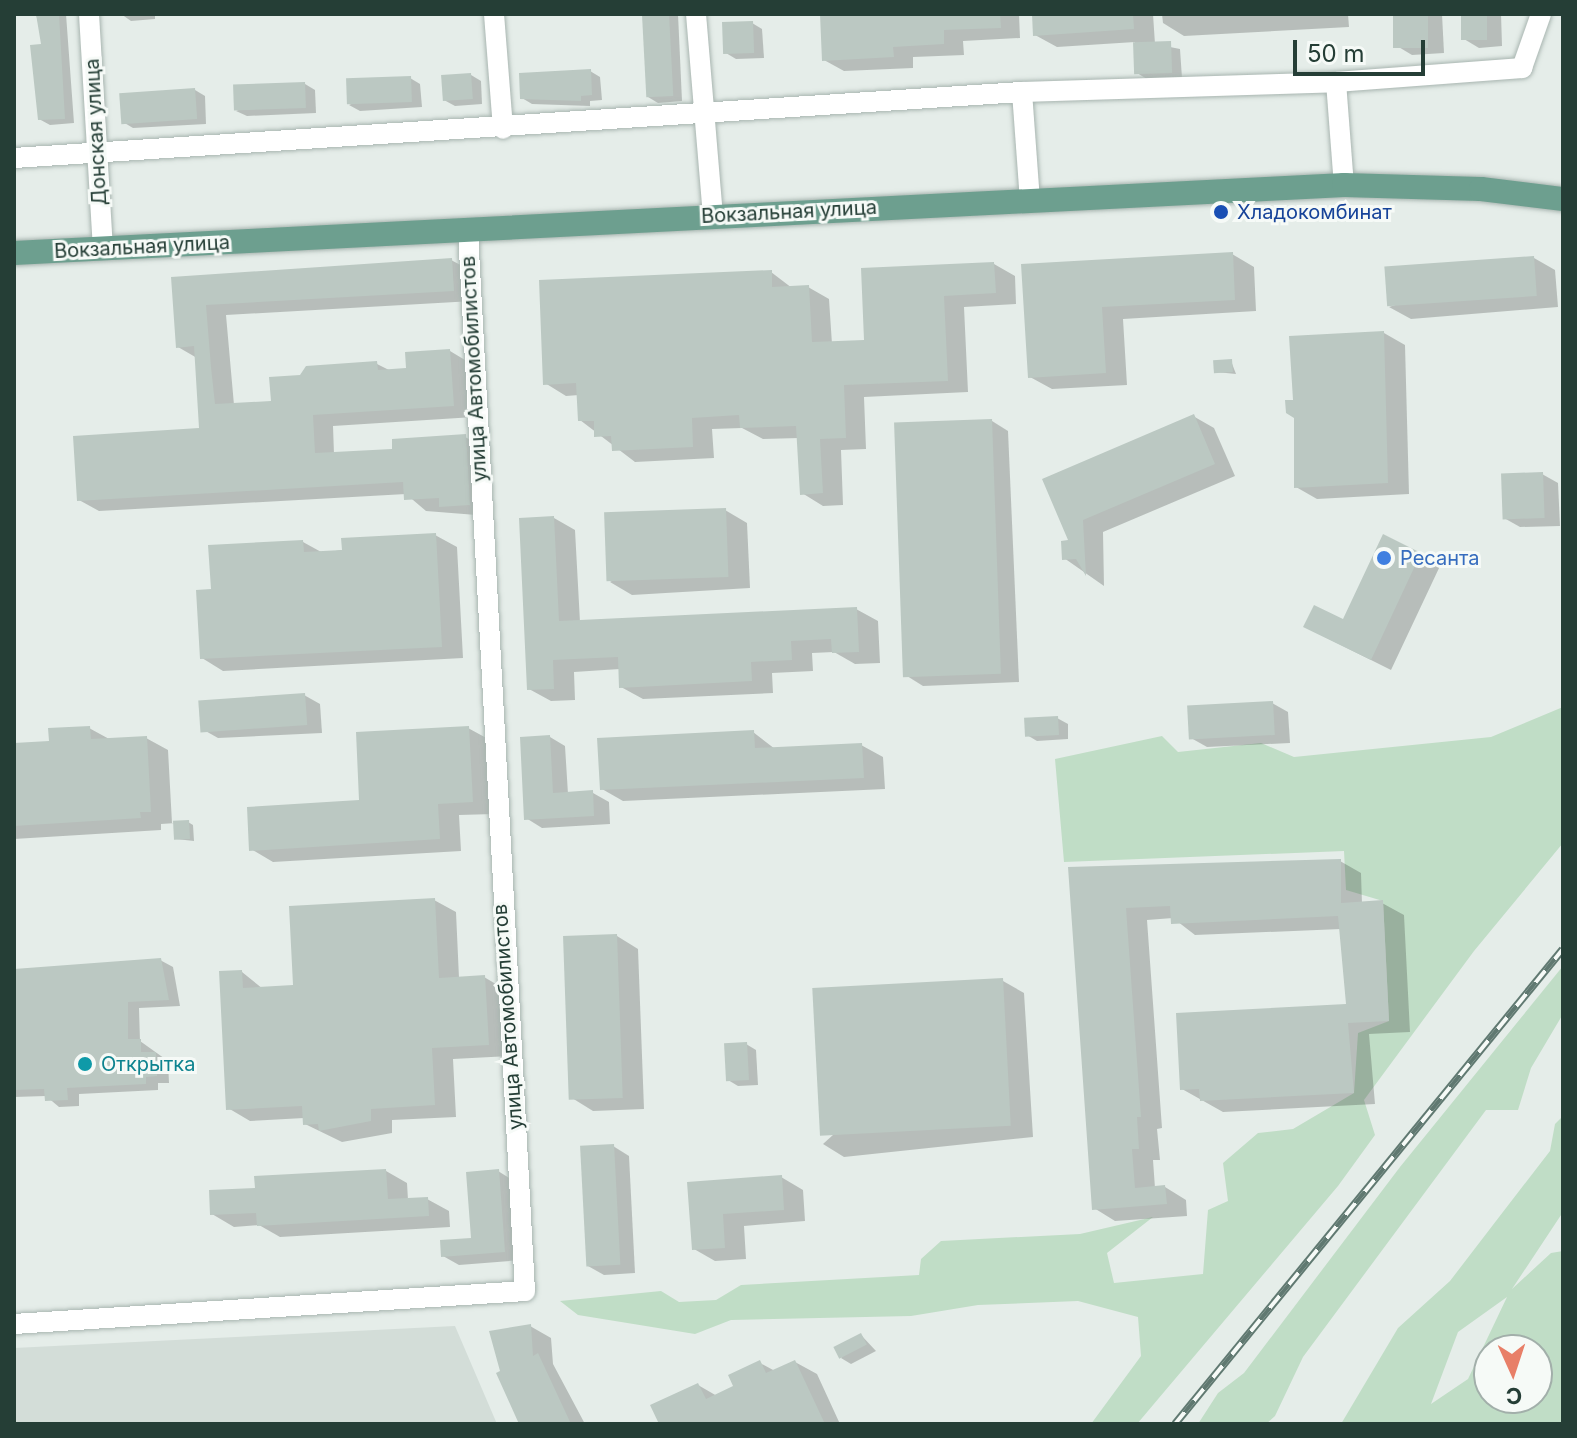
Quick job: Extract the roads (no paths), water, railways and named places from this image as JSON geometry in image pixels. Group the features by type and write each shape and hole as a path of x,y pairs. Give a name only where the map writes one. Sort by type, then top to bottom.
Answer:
{"main road":[{"name":"Вокзальная улица","path":"14,253 1344,185 1481,189 1563,199"}],"street":[{"name":"Донская улица","path":"89,14 103,249"},
{"path":"494,14 503,129"},
{"path":"696,14 702,114 713,215"},
{"path":"14,158 503,129 1022,92 1336,82 1522,68 1541,14"},
{"path":"1336,82 1344,185"},
{"path":"1022,92 1030,202"},
{"name":"улица Автомобилистов","path":"14,1324 525,1291 468,231"}],"railway":[{"path":"1175,1424 1563,949"}],"place":[{"name":"Хладокомбинат","path":"1221,212"},
{"name":"Ресанта","path":"1384,558"},
{"name":"Открытка","path":"85,1064"}]}
